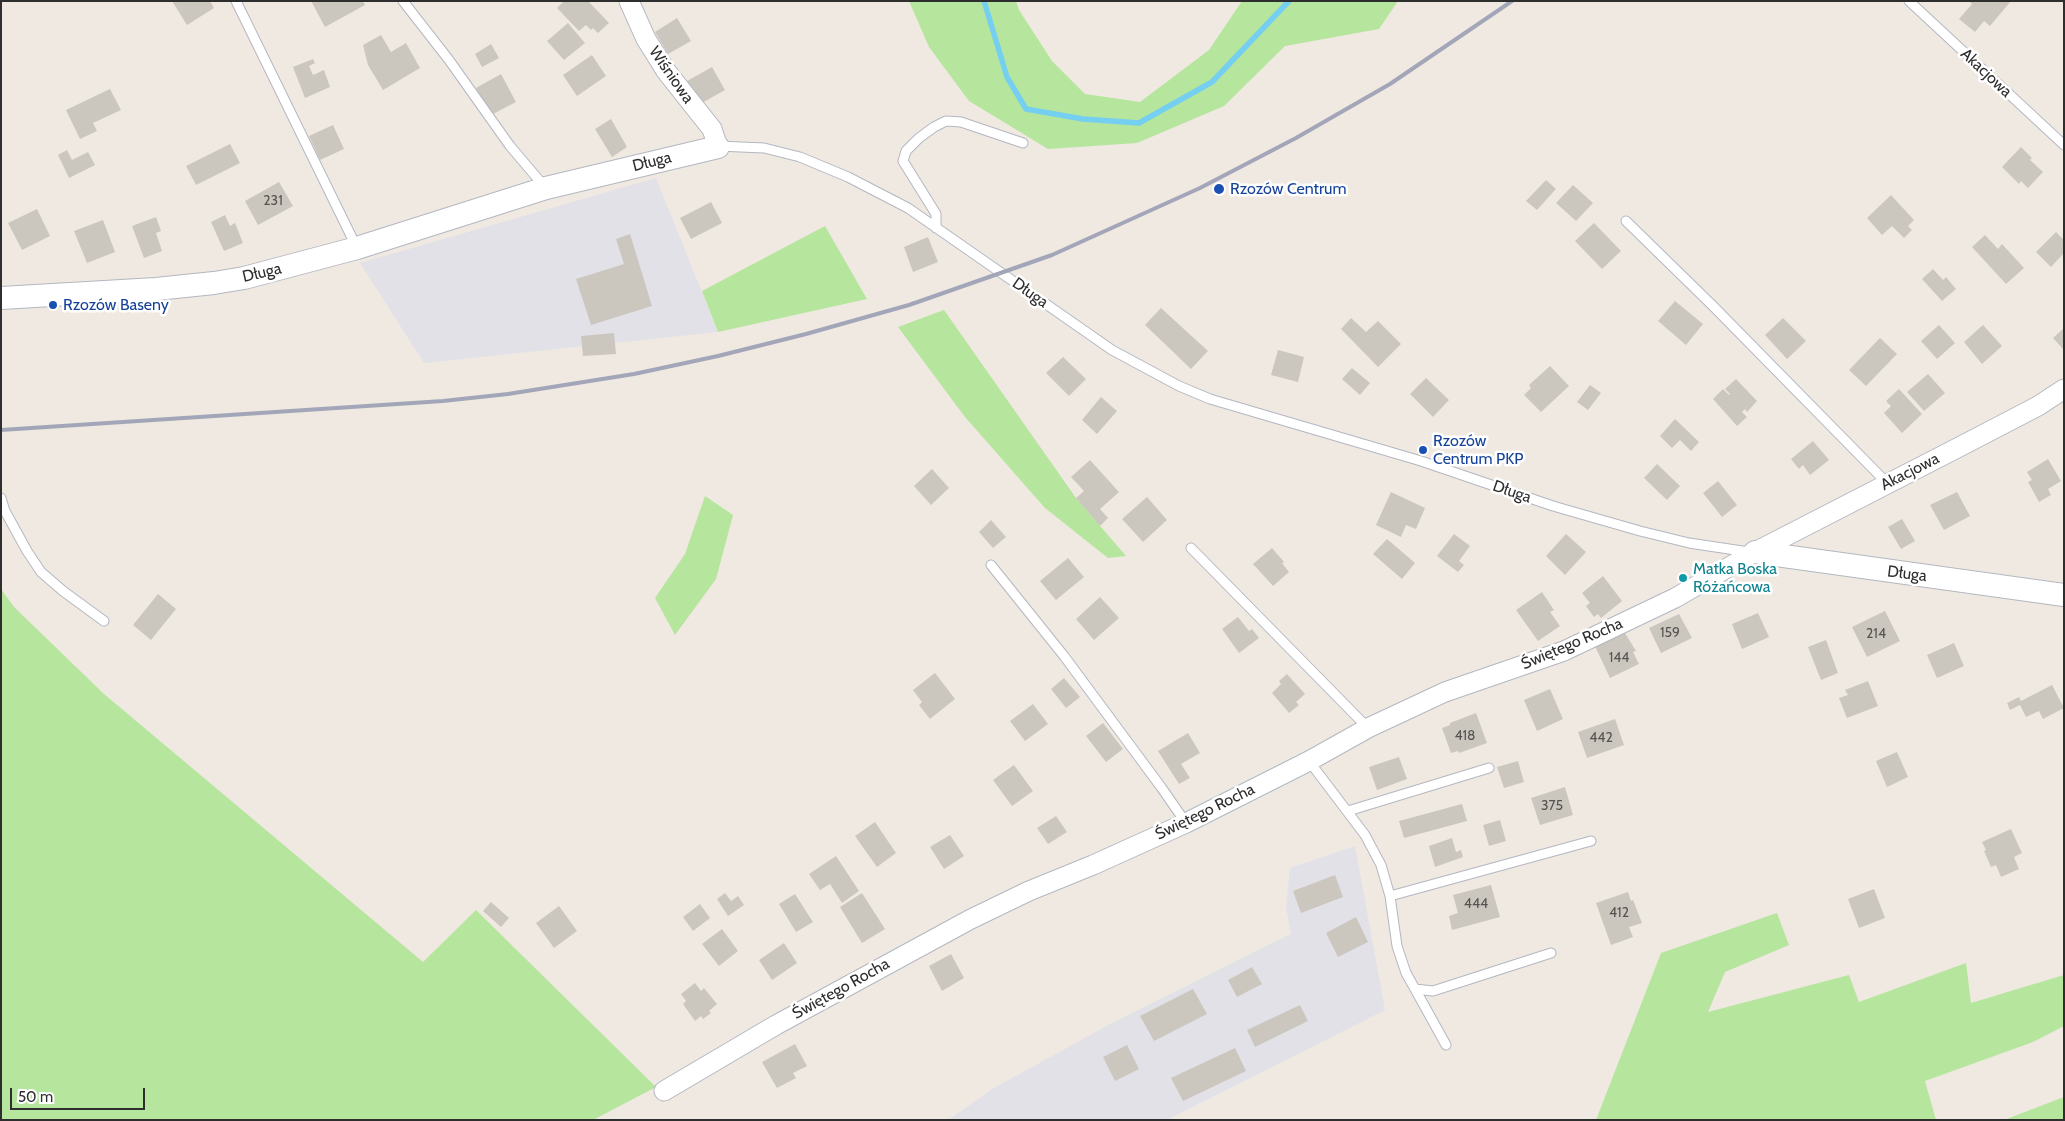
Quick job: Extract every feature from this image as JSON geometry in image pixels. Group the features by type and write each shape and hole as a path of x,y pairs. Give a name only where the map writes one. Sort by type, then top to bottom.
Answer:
{"street":[{"name":"Wiśniowa","path":"628,1 646,39 666,71 712,129 718,146"},
{"name":"Długa","path":"1,298 156,289 214,283 276,270 357,248 546,188 718,146"},
{"name":"Akacjowa","path":"1755,552 2038,406 2064,389"},
{"name":"Długa","path":"1755,552 2064,595"},
{"name":"Świętego Rocha","path":"664,1091 776,1025 971,919 1029,891 1094,865 1186,823 1309,761 1368,728 1475,680 1564,650 1675,598 1755,552"}],"lane":[{"path":"236,1 357,248"},
{"path":"403,1 449,60 510,146 546,188"},
{"name":"Akacjowa","path":"1909,1 2064,145"},
{"path":"936,228 936,214 903,161 906,151 918,138 946,121 961,122 1023,143"},
{"name":"Długa","path":"718,146 764,148 800,157 865,186 908,208 1112,350 1178,386 1210,399 1421,461 1553,506 1640,531 1689,543 1755,552"},
{"path":"1626,221 1720,313 1888,484"},
{"path":"1,498 5,511 26,551 41,572 104,621"},
{"path":"1191,548 1368,728"},
{"path":"991,565 1064,656 1186,823"},
{"path":"1309,761 1366,835 1381,865 1390,896 1397,946 1406,974 1446,1045"},
{"path":"1348,811 1489,768"},
{"path":"1390,896 1591,841"},
{"path":"1415,989 1433,991 1551,953"}],"shaded area":[{"path":"656,178 718,332 424,363 360,263"},
{"path":"1355,846 1385,1010 1167,1120 948,1120 994,1088 1112,1023 1291,934 1286,907 1290,868"}],"green space":[{"path":"909,1 1016,1 1019,10 1052,61 1085,94 1140,102 1209,50 1242,1 1398,1 1379,29 1285,46 1224,106 1137,143 1048,149 969,101 929,47"},
{"path":"825,226 867,299 718,332 702,291"},
{"path":"944,310 1076,498 1126,556 1108,558 1045,508 965,417 898,327"},
{"path":"705,496 733,515 716,579 675,635 655,598 685,554"},
{"path":"1,589 14,607 104,694 423,962 476,910 656,1087 593,1120 1,1120"},
{"path":"1777,913 1789,945 1725,972 1708,1012 1849,975 1859,1002 1966,963 1971,1003 2064,975 2064,1026 2033,1042 1925,1081 1936,1120 1596,1120 1661,953"},
{"path":"2064,1097 2064,1120 2004,1120"}],"building":[{"path":"172,1 210,1 214,8 187,25"},
{"path":"311,1 363,1 365,5 325,27"},
{"path":"564,1 588,1 609,23 598,33 586,25 579,31 557,8"},
{"path":"1969,1 2011,1 1990,26 1984,21 1975,32 1959,19 1972,4"},
{"path":"677,18 691,41 668,54 655,32"},
{"path":"568,23 585,43 564,60 547,41"},
{"path":"381,35 391,52 406,43 420,68 383,90 368,65 363,45"},
{"path":"491,44 499,58 482,67 475,54"},
{"path":"592,55 606,76 577,96 563,75"},
{"path":"313,59 315,63 309,66 313,75 324,70 330,87 305,98 293,67"},
{"path":"712,67 725,90 700,104 687,81"},
{"path":"501,74 516,102 491,115 476,88"},
{"path":"110,89 121,110 93,123 97,131 80,139 66,110"},
{"path":"611,119 627,147 612,157 595,129"},
{"path":"333,125 344,149 320,160 309,136"},
{"path":"230,144 240,163 196,185 186,166"},
{"path":"2021,147 2032,158 2030,160 2043,172 2028,188 2021,181 2019,184 2002,167"},
{"path":"67,150 72,160 88,152 95,165 69,178 58,155"},
{"path":"1546,180 1556,189 1537,210 1526,201"},
{"path":"279,182 293,206 258,225 245,201"},
{"path":"1573,185 1593,203 1576,221 1556,203"},
{"path":"1891,195 1914,220 1908,226 1912,230 1904,238 1892,226 1882,235 1867,218"},
{"path":"711,202 722,223 691,239 680,218"},
{"path":"37,209 50,236 22,250 8,223"},
{"path":"225,215 230,226 235,223 243,243 224,251 211,222"},
{"path":"156,217 161,231 156,233 162,251 144,258 132,226"},
{"path":"103,220 115,252 87,263 74,231"},
{"path":"1594,223 1621,251 1602,269 1575,241"},
{"path":"2056,232 2064,240 2064,253 2051,267 2036,252"},
{"path":"630,234 652,306 591,325 576,279 624,264 616,239"},
{"path":"1985,235 1998,249 2002,244 2024,268 2006,284 1972,247"},
{"path":"928,237 938,262 913,272 904,247"},
{"path":"1933,269 1943,280 1946,277 1956,289 1942,301 1922,279"},
{"path":"1675,301 1703,324 1686,345 1658,321"},
{"path":"1161,308 1208,351 1191,369 1145,325"},
{"path":"1351,318 1366,332 1378,321 1401,344 1378,367 1341,329"},
{"path":"1783,318 1806,341 1787,359 1765,335"},
{"path":"1939,325 1955,343 1937,359 1921,341"},
{"path":"1983,325 2002,346 1982,364 1964,342"},
{"path":"2064,328 2064,350 2053,338"},
{"path":"614,333 616,354 583,356 581,336"},
{"path":"1880,338 1897,354 1866,386 1849,370"},
{"path":"1278,350 1304,357 1298,382 1271,375"},
{"path":"1063,357 1086,379 1069,396 1046,373"},
{"path":"1550,366 1569,386 1541,412 1524,395 1531,388 1529,385"},
{"path":"1352,368 1370,383 1360,395 1342,379"},
{"path":"1928,374 1945,393 1924,411 1907,392"},
{"path":"1426,378 1449,400 1433,417 1410,394"},
{"path":"1736,379 1757,401 1747,412 1745,409 1742,412 1747,417 1737,426 1713,399 1723,389 1729,395 1725,389"},
{"path":"1590,385 1601,393 1588,410 1577,402"},
{"path":"1899,389 1922,414 1902,433 1884,413 1891,406 1886,401"},
{"path":"1101,397 1117,411 1097,434 1082,420"},
{"path":"1675,419 1699,442 1691,451 1680,440 1672,448 1660,436"},
{"path":"1813,441 1829,460 1810,475 1803,465 1799,469 1791,459"},
{"path":"2048,459 2061,481 2048,489 2051,495 2039,502 2028,482 2032,480 2027,472"},
{"path":"1090,460 1119,492 1100,509 1108,518 1100,526 1076,498 1084,491 1071,477"},
{"path":"1657,464 1680,486 1667,500 1644,478"},
{"path":"932,469 949,488 931,505 914,486"},
{"path":"1718,481 1737,505 1722,517 1703,493"},
{"path":"1391,492 1425,508 1416,529 1406,525 1401,537 1376,525"},
{"path":"1957,492 1970,516 1944,530 1930,505"},
{"path":"1147,497 1167,520 1143,542 1122,519"},
{"path":"1902,519 1915,541 1901,549 1888,527"},
{"path":"991,520 1006,537 993,548 979,532"},
{"path":"1454,534 1470,546 1459,561 1464,565 1458,572 1437,556"},
{"path":"1566,534 1586,552 1565,575 1546,556"},
{"path":"1387,539 1415,563 1402,579 1373,554"},
{"path":"1272,548 1284,562 1282,563 1289,572 1273,586 1253,564"},
{"path":"1068,558 1084,577 1056,600 1040,581"},
{"path":"1603,576 1622,601 1601,618 1598,614 1594,617 1586,606 1590,603 1582,593"},
{"path":"1542,592 1554,610 1550,612 1560,626 1538,641 1516,610"},
{"path":"158,594 176,609 151,640 133,625"},
{"path":"1100,597 1119,618 1094,640 1076,619"},
{"path":"1885,611 1900,641 1867,657 1852,627"},
{"path":"1758,613 1769,637 1742,649 1732,624"},
{"path":"1679,614 1692,638 1661,653 1649,628"},
{"path":"1238,617 1249,631 1252,629 1259,638 1239,653 1222,629"},
{"path":"1623,630 1636,651 1633,652 1639,664 1610,678 1594,644"},
{"path":"1826,640 1838,673 1821,680 1808,647"},
{"path":"1954,643 1964,666 1937,678 1927,655"},
{"path":"935,673 955,699 930,719 919,705 922,702 913,690"},
{"path":"1287,674 1305,694 1296,702 1299,705 1289,713 1272,693 1281,684 1279,681"},
{"path":"1064,678 1080,697 1066,708 1051,689"},
{"path":"1868,681 1878,706 1847,718 1839,698 1848,695 1845,690"},
{"path":"2052,685 2064,708 2043,719 2039,711 2026,717 2020,705 2010,710 2007,703 2019,697 2021,701"},
{"path":"1550,689 1563,719 1537,731 1524,700"},
{"path":"1033,704 1048,724 1025,741 1010,721"},
{"path":"1476,713 1487,743 1459,753 1458,751 1451,753 1442,728"},
{"path":"1615,719 1624,745 1587,758 1578,732"},
{"path":"1103,723 1123,749 1106,762 1086,736"},
{"path":"1188,733 1200,753 1181,764 1190,778 1179,784 1158,751"},
{"path":"1897,752 1908,777 1887,787 1876,761"},
{"path":"1399,757 1407,779 1377,790 1369,767"},
{"path":"1518,761 1524,782 1504,788 1497,767"},
{"path":"1014,765 1033,791 1012,806 993,780"},
{"path":"1565,787 1573,815 1540,825 1531,798"},
{"path":"1462,804 1467,821 1404,838 1399,821"},
{"path":"1056,816 1067,832 1048,844 1037,828"},
{"path":"1500,820 1506,841 1489,846 1483,825"},
{"path":"875,822 896,853 877,867 855,836"},
{"path":"2011,829 2022,853 2014,857 2019,869 2001,877 1996,865 1991,867 1982,842"},
{"path":"950,835 964,856 944,869 930,847"},
{"path":"1452,838 1456,852 1461,850 1463,857 1435,867 1429,846"},
{"path":"836,856 859,891 842,903 830,884 820,890 809,874"},
{"path":"1335,875 1343,897 1301,913 1293,891"},
{"path":"1491,885 1500,917 1452,930 1449,916 1458,913 1453,895"},
{"path":"1874,889 1885,918 1859,928 1848,899"},
{"path":"1628,892 1642,923 1629,927 1633,937 1611,945 1596,903"},
{"path":"725,893 731,901 738,896 744,905 728,916 717,899"},
{"path":"862,893 885,929 862,943 840,907"},
{"path":"795,894 813,922 796,932 779,904"},
{"path":"491,902 509,918 501,927 483,911"},
{"path":"700,904 710,918 693,931 683,917"},
{"path":"559,906 577,931 554,948 536,923"},
{"path":"1356,917 1368,942 1338,957 1326,933"},
{"path":"722,929 738,951 719,966 702,944"},
{"path":"784,943 797,963 772,980 759,960"},
{"path":"951,954 964,978 942,991 929,966"},
{"path":"1252,967 1262,984 1237,997 1228,980"},
{"path":"695,983 701,991 704,988 717,1004 709,1011 711,1013 703,1019 701,1016 695,1021 683,1004 686,1001 681,994"},
{"path":"1193,989 1207,1014 1154,1041 1140,1016"},
{"path":"1300,1005 1308,1021 1255,1047 1247,1030"},
{"path":"795,1044 807,1066 793,1073 796,1078 777,1088 762,1062"},
{"path":"1127,1045 1139,1069 1115,1081 1103,1057"},
{"path":"1235,1048 1246,1071 1183,1101 1171,1078"}],"waterway":[{"path":"984,1 1007,77 1026,109 1083,119 1139,123 1212,82 1289,1"}],"railway":[{"path":"1,430 443,401 508,394 634,374 718,356 909,305 1052,255 1200,188 1296,138 1390,84 1512,1"}],"place":[{"name":"Rzozów Centrum","path":"1219,189"},
{"name":"Rzozów Baseny","path":"53,305"},
{"name":"Rzozów Centrum PKP","path":"1423,450"},
{"name":"Matka Boska Różańcowa","path":"1683,578"}]}
